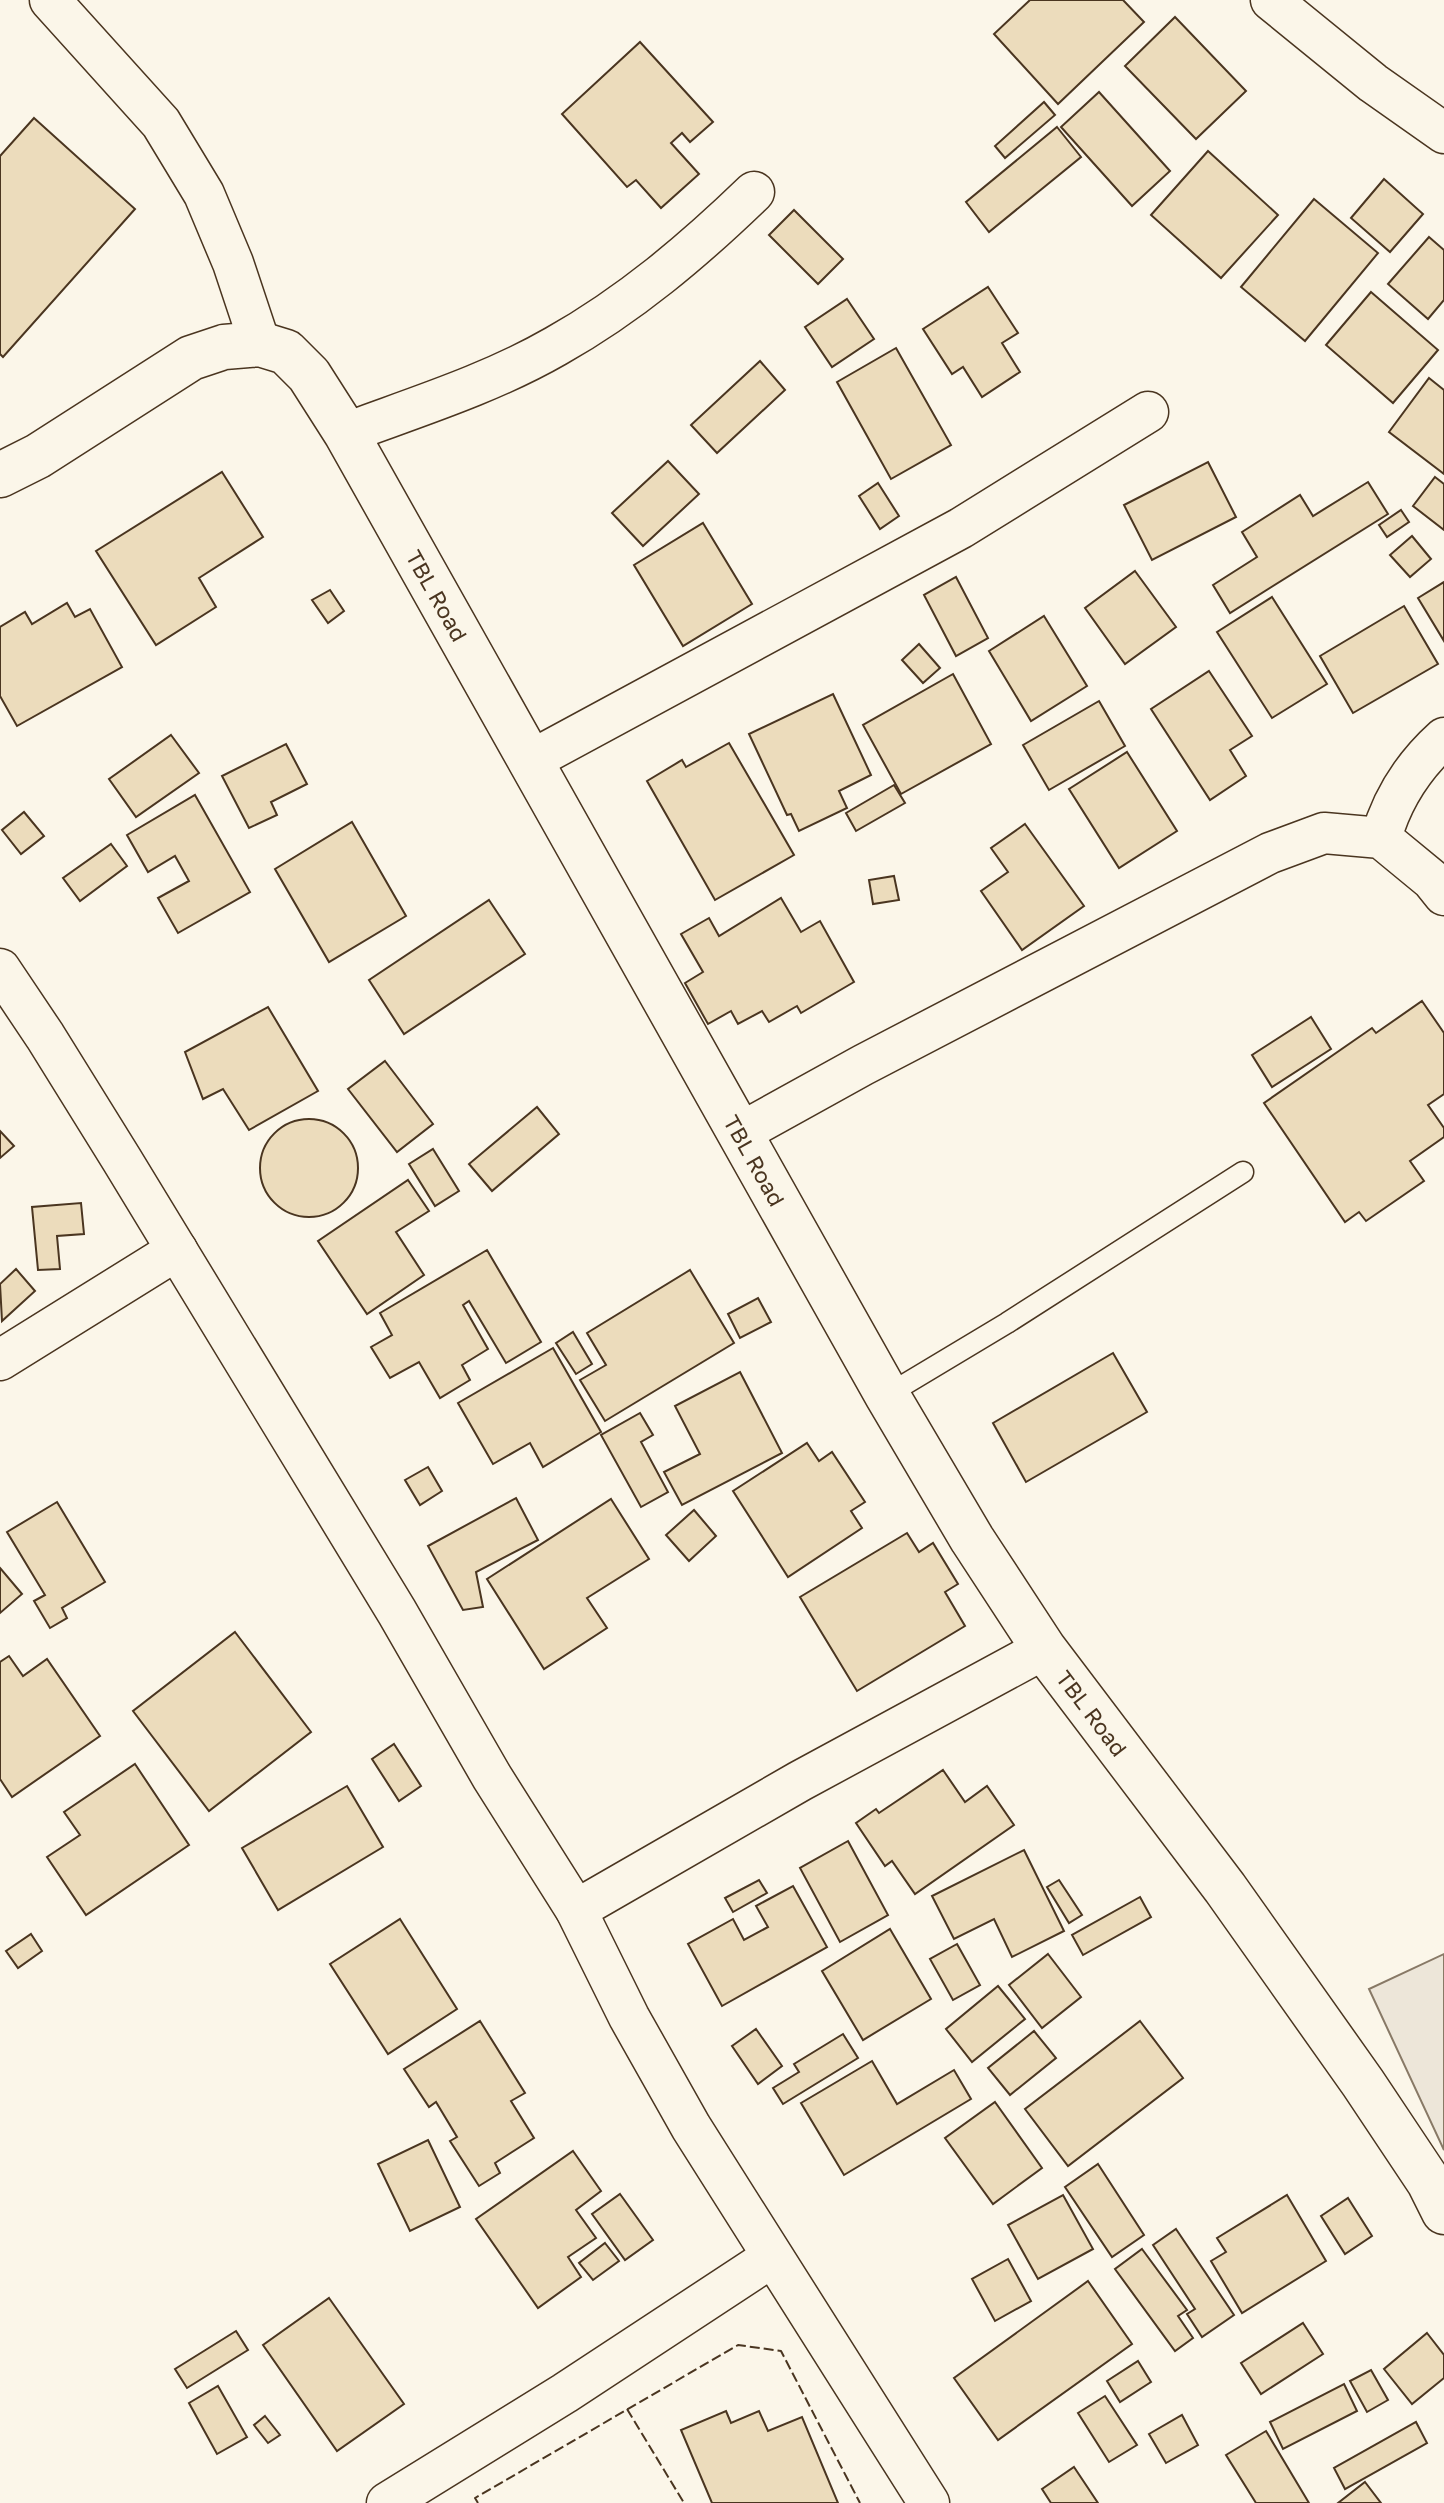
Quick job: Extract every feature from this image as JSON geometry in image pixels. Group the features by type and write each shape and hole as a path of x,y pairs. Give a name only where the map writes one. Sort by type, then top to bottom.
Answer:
{"street":[{"path":"0,475 38,456 191,358 224,347 260,344 233,263 204,194 161,123 50,0"},
{"path":"1271,0 1373,83 1444,133"},
{"path":"346,433 455,394 554,347 603,317 696,248 754,192"},
{"name":"TBL Road","path":"260,344 286,352 309,375 346,433 887,1395 972,1539 1044,1649 1225,1888 1363,2083 1429,2182 1444,2212"},
{"path":"530,761 961,528 1148,412"},
{"path":"1381,838 1388,812 1404,783 1444,738"},
{"path":"740,1133 877,1057 1270,853 1324,833 1381,838 1432,880 1444,895"},
{"path":"0,969 53,1048 177,1250 397,1612 492,1777 576,1910 644,2045 691,2127 929,2503"},
{"path":"0,1360 177,1250"},
{"path":"576,1910 800,1781 1044,1649"},
{"path":"387,2503 565,2393 772,2257"}],"lane":[{"path":"887,1395 1007,1323 1243,1172"}],"shaded area":[{"path":"1444,1954 1444,2150 1369,1989"}],"building":[{"path":"1030,0 1123,0 1144,22 1058,104 994,34"},
{"path":"1175,17 1246,91 1196,139 1125,66"},
{"path":"640,42 713,122 690,142 682,133 671,143 699,174 661,208 636,180 627,187 562,114"},
{"path":"1099,92 1170,171 1132,206 1061,127"},
{"path":"1044,102 1055,115 1005,158 995,146"},
{"path":"34,118 135,209 3,357 0,354 0,156"},
{"path":"1057,127 1081,157 989,232 966,202"},
{"path":"1208,151 1278,215 1221,278 1151,215"},
{"path":"1384,179 1423,214 1390,252 1351,218"},
{"path":"1314,199 1378,253 1305,341 1241,287"},
{"path":"794,210 843,259 818,284 769,235"},
{"path":"1429,237 1444,250 1444,300 1428,319 1388,284"},
{"path":"988,287 1018,333 1002,343 1020,372 982,397 963,367 952,374 923,329"},
{"path":"1371,292 1438,350 1393,403 1326,345"},
{"path":"847,299 874,339 832,367 805,327"},
{"path":"896,348 951,445 891,479 837,382"},
{"path":"760,361 785,390 717,453 691,425"},
{"path":"1429,378 1444,390 1444,474 1389,432"},
{"path":"668,461 699,494 643,546 612,513"},
{"path":"1208,462 1236,517 1152,560 1124,505"},
{"path":"222,472 263,537 199,578 216,607 156,645 96,551"},
{"path":"1435,477 1444,484 1444,530 1413,506"},
{"path":"1368,482 1388,514 1230,613 1213,585 1257,557 1242,532 1300,495 1313,516"},
{"path":"878,483 899,516 880,529 859,496"},
{"path":"1401,510 1409,522 1387,537 1379,525"},
{"path":"703,523 752,604 683,646 634,565"},
{"path":"1412,536 1431,559 1410,577 1390,555"},
{"path":"1135,571 1176,627 1125,664 1085,608"},
{"path":"956,577 988,638 956,656 924,595"},
{"path":"1444,582 1444,641 1418,598"},
{"path":"330,590 344,611 328,623 312,600"},
{"path":"1272,597 1327,684 1272,718 1217,632"},
{"path":"67,603 75,617 90,609 122,667 17,726 0,696 0,627 25,612 32,624"},
{"path":"1404,606 1438,664 1353,713 1320,656"},
{"path":"1044,616 1087,686 1031,721 989,651"},
{"path":"919,644 940,668 923,683 902,660"},
{"path":"1209,671 1252,736 1230,750 1246,776 1210,800 1151,709"},
{"path":"953,674 991,744 901,794 863,725"},
{"path":"833,694 871,775 839,791 847,808 799,831 791,814 787,815 749,734"},
{"path":"1099,701 1125,746 1049,790 1023,745"},
{"path":"171,735 199,773 136,817 109,779"},
{"path":"729,743 794,855 715,900 647,781 682,760 686,767"},
{"path":"286,744 307,784 271,802 277,815 249,828 222,776"},
{"path":"1127,752 1177,831 1119,868 1069,789"},
{"path":"894,785 905,803 856,831 846,813"},
{"path":"195,795 250,892 178,933 158,898 189,881 175,856 148,872 127,835"},
{"path":"24,812 44,836 21,854 2,830"},
{"path":"352,822 406,916 329,962 275,869"},
{"path":"1025,824 1084,906 1022,950 981,891 1008,872 991,848"},
{"path":"111,844 127,866 80,901 63,878"},
{"path":"894,876 899,900 873,904 869,880"},
{"path":"781,898 801,932 820,921 854,982 801,1013 797,1006 769,1022 762,1011 738,1024 731,1011 708,1024 685,983 703,972 681,934 709,918 719,936"},
{"path":"489,900 525,954 404,1034 369,980"},
{"path":"1422,1001 1444,1033 1444,1094 1428,1105 1444,1128 1444,1137 1410,1161 1424,1181 1366,1221 1359,1212 1345,1222 1264,1103 1372,1028 1376,1033"},
{"path":"268,1007 318,1091 249,1130 223,1089 203,1099 185,1052"},
{"path":"1311,1017 1331,1049 1272,1087 1252,1055"},
{"path":"385,1061 433,1124 397,1152 348,1089"},
{"path":"537,1107 559,1134 492,1191 469,1164"},
{"path":"309,1119 328,1122 344,1133 355,1149 358,1168 355,1187 344,1203 328,1214 309,1217 290,1214 274,1203 263,1187 260,1168 263,1149 274,1133 290,1122"},
{"path":"0,1131 14,1146 0,1158"},
{"path":"433,1149 459,1191 435,1206 409,1164"},
{"path":"408,1180 429,1211 396,1232 424,1275 367,1314 318,1241"},
{"path":"81,1203 84,1234 57,1236 60,1269 38,1270 32,1207"},
{"path":"487,1250 541,1342 506,1363 469,1301 463,1305 488,1349 462,1365 470,1380 440,1398 419,1362 390,1378 371,1347 392,1335 380,1313"},
{"path":"16,1269 35,1291 2,1321 0,1284"},
{"path":"690,1270 734,1343 605,1421 580,1380 606,1365 587,1333"},
{"path":"758,1298 771,1322 740,1338 728,1314"},
{"path":"573,1332 592,1364 576,1374 556,1343"},
{"path":"553,1348 601,1432 543,1467 530,1443 493,1464 458,1403"},
{"path":"1113,1353 1147,1412 1026,1482 993,1423"},
{"path":"740,1372 782,1453 682,1505 664,1472 700,1454 675,1406"},
{"path":"640,1413 653,1435 641,1442 668,1492 641,1507 601,1435"},
{"path":"807,1443 819,1461 832,1452 865,1502 851,1511 862,1528 788,1577 733,1491"},
{"path":"428,1467 442,1491 420,1505 405,1480"},
{"path":"516,1498 538,1540 476,1572 483,1607 463,1610 428,1546"},
{"path":"611,1499 649,1559 587,1598 607,1628 544,1669 487,1579"},
{"path":"57,1502 105,1582 62,1608 67,1618 50,1628 34,1601 45,1595 7,1532"},
{"path":"694,1510 716,1536 689,1561 666,1535"},
{"path":"907,1533 919,1552 933,1543 958,1584 945,1592 965,1626 857,1691 800,1597"},
{"path":"0,1568 22,1594 0,1613"},
{"path":"235,1632 311,1732 209,1811 133,1711"},
{"path":"9,1656 23,1676 47,1659 100,1736 12,1797 0,1779 0,1662"},
{"path":"394,1744 421,1786 399,1801 372,1759"},
{"path":"135,1764 189,1845 86,1915 47,1857 80,1835 64,1812"},
{"path":"943,1770 965,1802 987,1786 1014,1825 915,1894 892,1861 885,1866 856,1823 876,1809 879,1813"},
{"path":"347,1786 383,1847 278,1910 242,1848"},
{"path":"848,1841 888,1915 840,1942 800,1868"},
{"path":"1024,1850 1064,1931 1012,1957 994,1919 954,1939 932,1896"},
{"path":"759,1880 767,1893 733,1912 725,1898"},
{"path":"1059,1880 1082,1915 1069,1923 1047,1887"},
{"path":"793,1886 827,1947 722,2006 688,1944 733,1919 744,1940 768,1927 756,1906"},
{"path":"1140,1897 1151,1917 1083,1955 1072,1935"},
{"path":"400,1919 457,2009 388,2054 330,1964"},
{"path":"890,1929 931,1999 863,2040 822,1971"},
{"path":"31,1934 42,1951 18,1968 6,1951"},
{"path":"957,1944 980,1985 953,2000 930,1959"},
{"path":"1048,1954 1081,1997 1042,2028 1009,1985"},
{"path":"998,1986 1025,2019 972,2062 946,2029"},
{"path":"480,2021 525,2093 511,2101 534,2138 495,2163 500,2173 479,2186 450,2141 457,2137 436,2102 429,2107 404,2069"},
{"path":"1140,2021 1183,2078 1068,2166 1025,2109"},
{"path":"756,2029 782,2066 758,2084 732,2046"},
{"path":"1034,2031 1056,2058 1010,2095 988,2068"},
{"path":"843,2034 858,2058 783,2104 773,2088 799,2072 794,2064"},
{"path":"872,2061 897,2104 954,2070 971,2099 844,2175 801,2103"},
{"path":"995,2102 1042,2168 993,2204 945,2138"},
{"path":"428,2140 460,2207 410,2231 378,2164"},
{"path":"573,2151 601,2191 576,2210 596,2238 568,2257 581,2277 538,2308 476,2219"},
{"path":"1098,2164 1144,2235 1112,2257 1065,2187"},
{"path":"620,2194 653,2240 625,2260 592,2214"},
{"path":"1063,2195 1093,2249 1038,2279 1008,2225"},
{"path":"1287,2195 1326,2261 1242,2313 1211,2261 1226,2252 1217,2238"},
{"path":"1348,2198 1372,2236 1345,2254 1321,2216"},
{"path":"1176,2229 1234,2315 1202,2337 1187,2314 1195,2309 1153,2245"},
{"path":"605,2243 619,2261 593,2280 579,2263"},
{"path":"1142,2249 1187,2310 1178,2316 1193,2338 1175,2351 1115,2269"},
{"path":"1008,2259 1031,2301 995,2321 972,2279"},
{"path":"1088,2281 1132,2344 998,2440 954,2378"},
{"path":"329,2298 404,2404 337,2451 263,2345"},
{"path":"1303,2323 1323,2354 1261,2394 1241,2363"},
{"path":"236,2331 248,2350 187,2388 175,2369"},
{"path":"1427,2333 1444,2355 1444,2378 1412,2404 1384,2369"},
{"path":"1138,2361 1151,2382 1120,2402 1107,2381"},
{"path":"1371,2370 1388,2400 1367,2412 1350,2381"},
{"path":"1344,2384 1357,2411 1283,2449 1270,2422"},
{"path":"218,2386 247,2437 217,2454 189,2403"},
{"path":"1105,2396 1137,2445 1109,2462 1078,2413"},
{"path":"726,2411 731,2423 759,2411 768,2431 802,2417 838,2503 712,2503 681,2430"},
{"path":"1182,2415 1198,2445 1166,2463 1149,2434"},
{"path":"265,2416 280,2435 268,2443 254,2425"},
{"path":"1416,2422 1427,2443 1345,2489 1334,2468"},
{"path":"1266,2431 1309,2503 1256,2503 1226,2455"},
{"path":"1074,2467 1098,2503 1051,2503 1042,2489"},
{"path":"1365,2482 1381,2503 1338,2503"}],"fence":[{"path":"478,2503 475,2498 738,2345 781,2351 860,2503"},
{"path":"627,2409 684,2503"}]}
